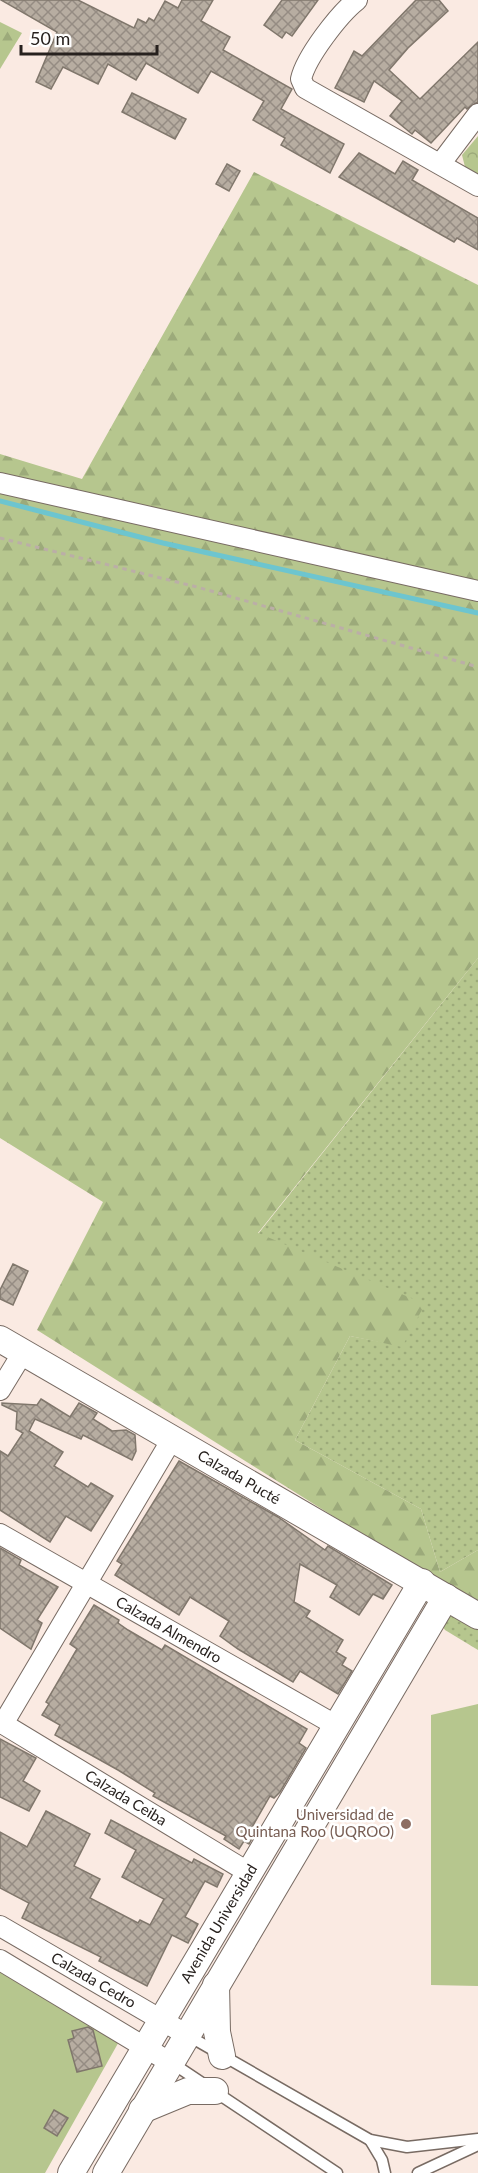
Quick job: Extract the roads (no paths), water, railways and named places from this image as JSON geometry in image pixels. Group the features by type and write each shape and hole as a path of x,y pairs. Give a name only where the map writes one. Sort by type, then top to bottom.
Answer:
{"street":[{"path":"357,0 314,52 303,69 301,78 306,88 478,186"},
{"path":"441,163 478,114"},
{"path":"0,483 478,591"},
{"path":"0,1390 6,1344"},
{"name":"Calzada Pucté","path":"6,1344 422,1581 478,1616"},
{"path":"2,1723 87,1586 172,1439"},
{"name":"Calzada Almendro","path":"0,1534 87,1586 337,1726"},
{"name":"Avenida Universidad","path":"72,2173 251,1874 422,1581"},
{"name":"Avenida Universidad","path":"106,2173 446,1597"},
{"name":"Calzada Ceiba","path":"2,1723 251,1874"},
{"name":"Calzada Cedro","path":"0,1926 187,2035"},
{"name":"Calzada Cedro","path":"0,1960 171,2063"},
{"path":"216,1985 216,2032 222,2056"},
{"path":"142,2110 171,2096 188,2091 215,2091"}],"lane":[{"path":"187,2035 370,2140 407,2146 478,2139"},
{"path":"171,2063 337,2173"},
{"path":"370,2140 382,2160 384,2173"},
{"path":"418,2173 478,2145"}],"waterway":[{"path":"0,501 163,543 478,613"}],"place":[{"name":"Universidad de Quintana Roo (UQROO)","path":"406,1824"}]}
